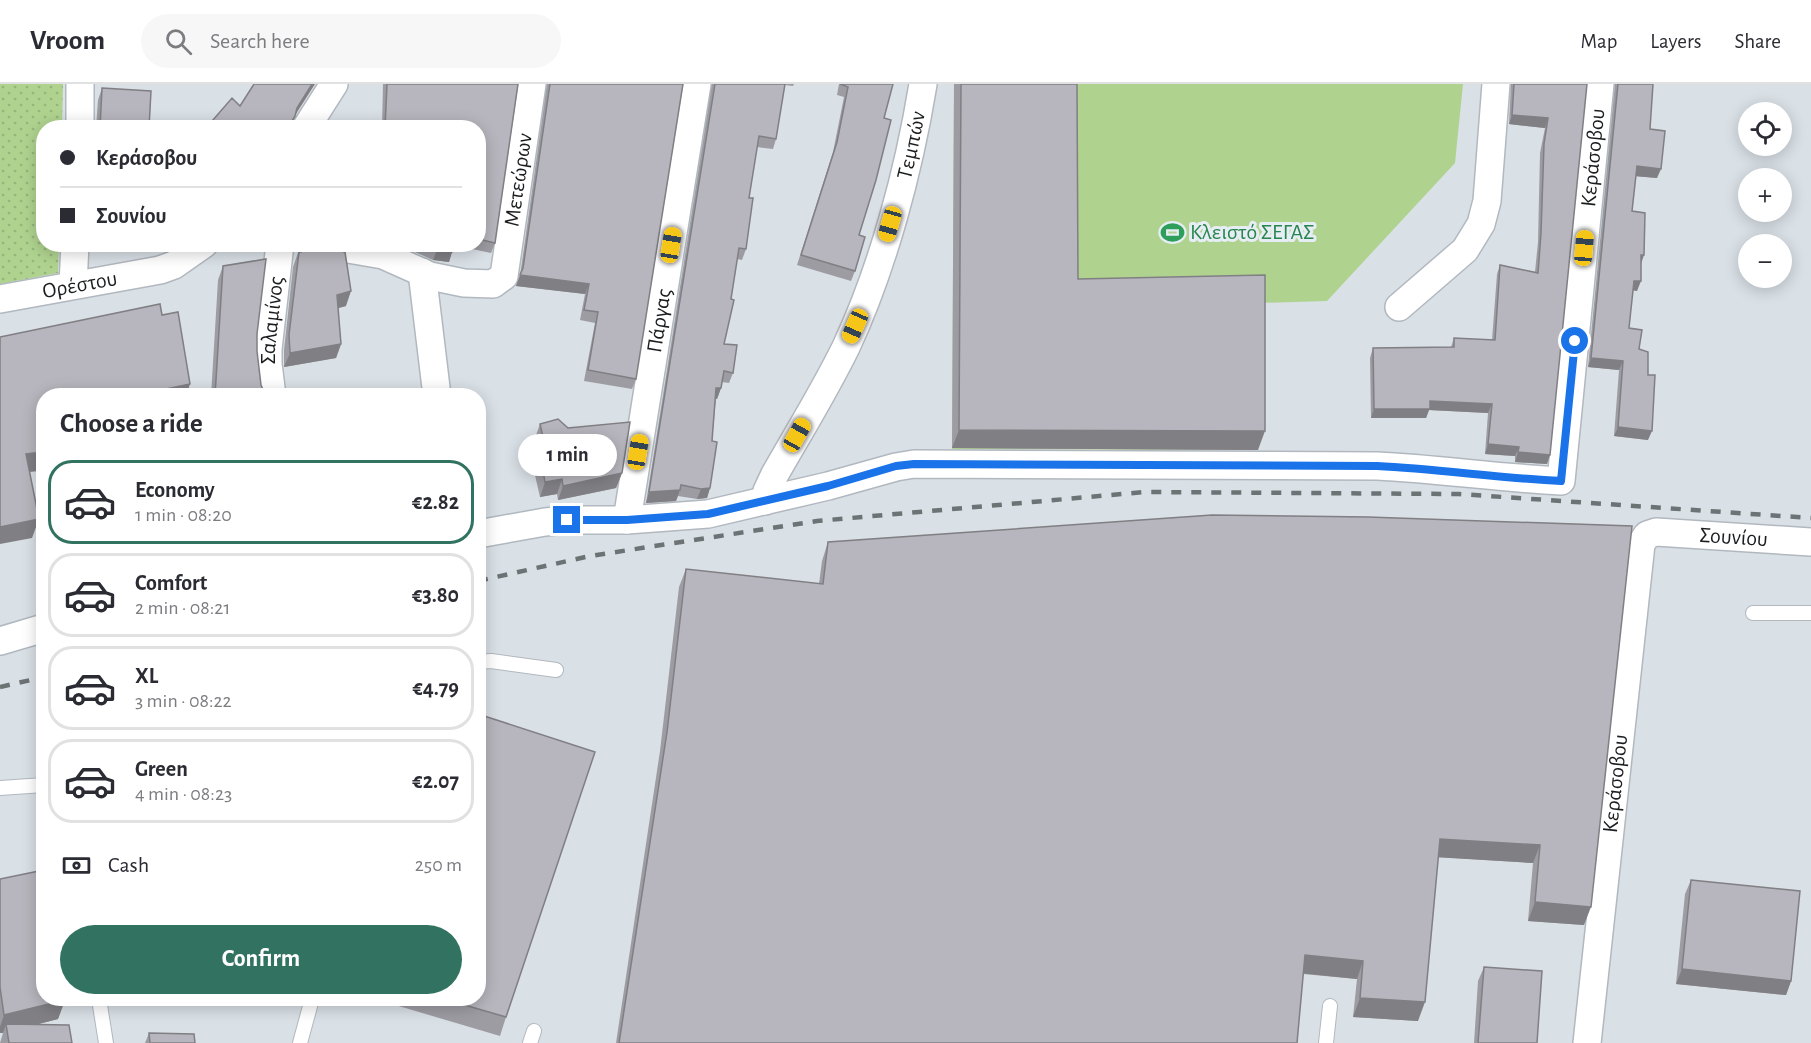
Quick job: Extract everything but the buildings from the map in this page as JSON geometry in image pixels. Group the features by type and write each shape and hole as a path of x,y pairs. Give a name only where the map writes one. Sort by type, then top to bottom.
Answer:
{"street":[{"path":"80,84 80,120"},
{"path":"311,120 334,84"},
{"name":"Μετεώρων","path":"422,272 439,278 472,284 494,284 504,276 532,84"},
{"name":"Πάργας","path":"627,520 697,84"},
{"name":"Τεμπών","path":"765,501 775,474 845,348 868,294 882,255 904,175 923,84"},
{"path":"1399,307 1465,250 1480,224 1487,201 1496,84"},
{"name":"Κεράσοβου","path":"765,501 896,466 914,464 1377,466 1426,468 1561,481 1600,84"},
{"path":"73,285 75,252"},
{"name":"Ορέστου","path":"0,299 160,270 174,265 193,252"},
{"name":"Σαλαμίνος","path":"271,388 268,349 279,252"},
{"path":"366,252 383,255 422,272 436,388"},
{"path":"486,533 567,520 627,520 708,514 765,501"},
{"name":"Κεράσοβου","path":"1587,1043 1641,544 1647,535 1656,532"},
{"name":"Σουνίου","path":"1656,532 1811,542"},
{"path":"0,641 36,630"}],"lane":[{"path":"1753,614 1811,613"},
{"path":"486,661 556,670"},
{"path":"0,788 36,786"},
{"path":"100,1006 106,1043"},
{"path":"300,1043 310,1006"},
{"path":"1326,1043 1330,1006"}],"green space":[{"path":"0,84 63,84 62,120 36,120 36,252 59,252 58,273 0,284"},
{"name":"Κλειστό ΣΕΓΑΣ","path":"954,84 1463,84 1455,163 1327,301 1258,303 1258,450 952,449"}],"railway":[{"path":"486,579 590,556 817,521 1145,492 1459,494 1811,518"},
{"path":"0,687 36,679"}],"place":[{"name":"Κλειστό ΣΕΓΑΣ","path":"1172,232"}],"route":[{"path":"567,520 627,520 708,514 828,486 896,466 914,464 1377,466 1426,468 1561,481 1575,341"}]}
